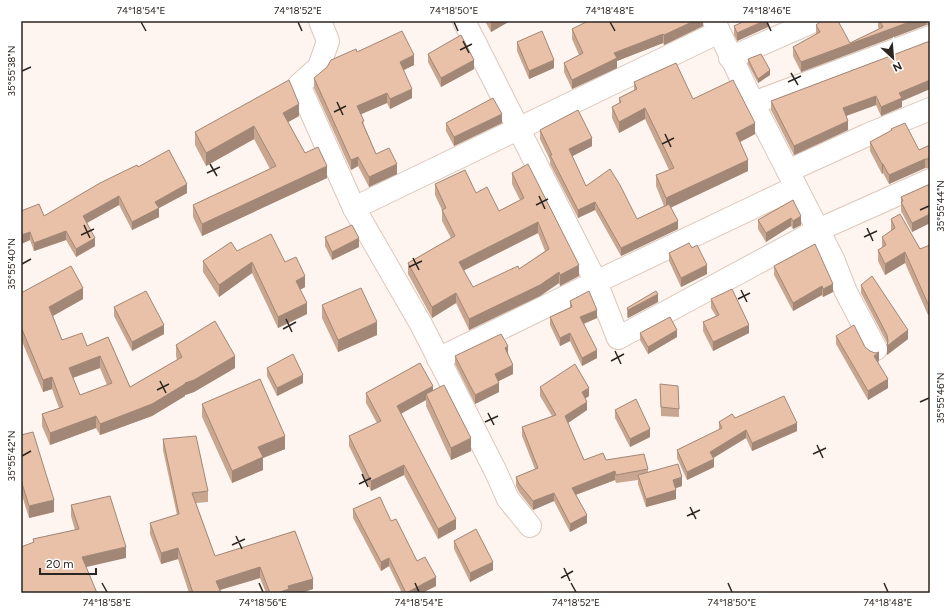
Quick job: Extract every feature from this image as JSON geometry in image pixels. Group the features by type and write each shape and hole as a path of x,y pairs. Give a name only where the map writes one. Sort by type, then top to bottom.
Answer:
{"street":[{"path":"320,21 328,41 322,61 319,67 299,85 354,208 422,326 496,472 508,499 530,526"},
{"path":"464,21 596,282 618,338 818,230 930,180"},
{"path":"730,58 814,21"},
{"path":"354,208 518,129 717,27 730,58 833,259 846,292 876,349"},
{"path":"753,103 930,38"},
{"path":"438,359 596,282 792,179 867,135 930,110"}],"building":[{"path":"588,21 694,21 664,35 663,34 614,53 617,58 572,80 564,63 583,53 572,29"},
{"path":"745,21 764,21 737,33 734,26"},
{"path":"821,21 838,21 850,43 883,27 880,21 912,21 801,62 793,47 820,32 816,25"},
{"path":"402,31 414,55 400,62 412,89 390,99 387,93 357,106 364,121 362,122 376,154 389,148 397,164 369,177 358,157 351,160 314,78 327,67 331,60 356,49 357,52"},
{"path":"542,31 554,60 529,71 517,42"},
{"path":"461,35 474,60 441,78 428,54"},
{"path":"930,41 930,80 899,93 902,98 881,107 876,96 843,108 848,121 794,146 771,101"},
{"path":"761,54 770,70 758,79 748,59"},
{"path":"676,63 693,99 733,80 755,123 736,133 748,160 666,198 656,175 674,168 645,108 619,122 612,107 621,102 619,98 637,89 634,82"},
{"path":"289,80 299,104 283,113 305,153 318,147 327,166 202,224 193,205 276,166 254,126 206,153 195,132"},
{"path":"493,98 502,114 454,137 446,123"},
{"path":"578,110 592,138 569,149 586,186 610,169 637,219 669,204 678,221 621,248 595,202 578,210 550,155 552,155 540,130"},
{"path":"905,123 919,150 930,145 930,159 925,159 889,175 870,142 892,130 891,129"},
{"path":"169,150 187,184 155,202 159,208 132,222 119,196 83,216 95,238 76,249 66,231 34,243 30,232 21,235 21,211 39,204 44,216 100,183 137,165 138,167"},
{"path":"528,164 579,265 560,275 559,272 540,285 469,319 456,293 432,307 408,263 455,236 442,210 446,208 435,184 465,170 476,193 487,187 499,211 524,198 512,173","holes":["538,222 549,249 519,269 518,266 473,287 459,262"]},
{"path":"930,184 930,214 912,223 901,202 903,201 901,197"},
{"path":"793,200 801,216 793,221 791,218 766,233 758,220"},
{"path":"900,214 920,249 930,245 930,303 928,304 905,252 885,264 878,250 886,245 882,237 895,228 891,219"},
{"path":"352,225 359,238 332,252 325,237"},
{"path":"271,234 285,262 296,257 305,276 296,281 307,303 278,317 252,262 219,285 203,261 231,242 237,251"},
{"path":"689,243 692,248 697,245 707,265 681,278 669,253"},
{"path":"815,244 833,284 823,289 822,286 793,303 774,266"},
{"path":"71,266 83,288 49,307 62,340 82,333 87,346 108,337 130,387 182,357 176,345 215,321 235,356 194,380 185,383 152,404 100,424 96,416 50,433 42,414 63,407 52,377 43,380 21,327 21,293","holes":["100,356 112,383 80,395 69,368"]},
{"path":"872,276 908,330 887,346 887,335 861,285"},
{"path":"361,288 377,322 338,340 322,305"},
{"path":"732,289 749,325 713,342 703,322 719,315 711,299"},
{"path":"146,291 164,325 132,342 114,307"},
{"path":"589,291 597,310 580,317 597,350 582,358 570,333 560,338 550,317 572,307 570,301"},
{"path":"656,291 658,294 628,310 627,308"},
{"path":"670,317 677,330 648,347 640,333"},
{"path":"854,325 865,347 875,353 879,352 874,356 888,379 868,391 836,336"},
{"path":"501,334 508,346 505,348 513,365 495,374 499,383 475,395 455,356"},
{"path":"293,354 303,375 277,388 267,368"},
{"path":"420,363 433,386 397,406 456,519 438,529 404,465 371,481 349,436 381,421 366,393"},
{"path":"575,364 589,388 582,392 587,402 565,416 584,460 603,453 606,460 644,454 648,469 616,475 615,471 572,488 587,515 570,524 554,493 533,501 519,484 516,477 538,468 522,427 556,415 540,387"},
{"path":"260,379 285,436 258,447 263,457 232,471 202,404"},
{"path":"660,384 678,386 679,409 661,407"},
{"path":"444,385 471,438 451,448 426,394"},
{"path":"784,396 797,423 752,443 746,430 710,452 714,459 687,472 677,450 722,428 719,422 732,414 735,418"},
{"path":"636,399 650,429 630,439 615,410"},
{"path":"33,432 54,500 29,506 21,480 21,435"},
{"path":"196,436 208,491 192,493 215,556 295,531 313,579 288,586 289,589 277,593 270,593 260,567 216,581 221,593 193,593 178,548 161,553 150,523 179,514 163,439"},
{"path":"678,464 682,477 673,480 676,490 646,499 638,475"},
{"path":"110,496 126,547 82,557 97,593 21,593 21,547 34,542 33,539 79,529 71,505"},
{"path":"380,497 391,521 396,519 417,561 425,557 436,577 406,593 389,558 381,562 353,509"},
{"path":"476,529 493,562 470,573 454,541"}]}
